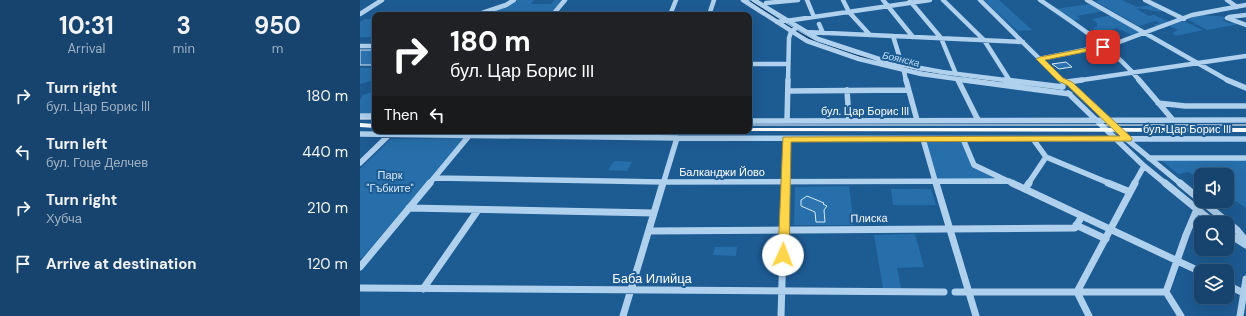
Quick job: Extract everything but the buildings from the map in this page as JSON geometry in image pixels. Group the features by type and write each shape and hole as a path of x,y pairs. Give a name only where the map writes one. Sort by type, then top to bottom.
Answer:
{"main road":[{"path":"360,126 372,126"},
{"name":"бул. Цар Борис III","path":"752,130 1246,130"}],"street":[{"path":"360,14 382,0"},
{"path":"485,12 506,5 514,0"},
{"path":"555,12 565,0"},
{"path":"671,12 676,0"},
{"path":"710,12 714,0"},
{"path":"743,0 797,36 812,44 833,51 904,71 958,80 1070,94"},
{"path":"754,0 796,28 833,45 902,65 956,74 1063,87"},
{"path":"766,3 798,0"},
{"path":"807,0 814,17"},
{"path":"844,0 849,12 870,35"},
{"path":"884,0 913,37"},
{"path":"776,22 888,6 910,1 930,0"},
{"path":"943,0 984,40 1010,81"},
{"path":"980,0 1061,80 1106,130 1144,166 1206,216"},
{"path":"1040,0 1096,39 1103,47 1132,71 1173,120"},
{"path":"1087,0 1198,62 1225,79 1246,88"},
{"path":"1145,0 1184,19"},
{"path":"1227,0 1237,7"},
{"path":"910,1 941,38 956,74"},
{"path":"1040,59 1103,47 1200,13 1246,5"},
{"path":"1246,15 1227,18 1246,25"},
{"path":"819,24 823,33"},
{"path":"787,121 789,38 791,32 796,28"},
{"path":"804,32 1023,42"},
{"path":"789,38 797,36"},
{"path":"893,36 902,65"},
{"path":"360,46 372,46"},
{"path":"1067,82 1132,71 1246,56"},
{"path":"752,64 788,64"},
{"path":"904,71 908,90 918,120"},
{"path":"958,80 978,120"},
{"path":"1061,80 1067,82 1108,120 1126,141 1213,216"},
{"path":"1061,80 1063,87 1098,120"},
{"path":"847,90 849,121"},
{"path":"788,91 908,90"},
{"path":"1158,103 1185,106 1246,106"},
{"path":"360,116 372,116"},
{"name":"бул. Цар Борис III","path":"752,121 1246,120"},
{"name":"бул. Цар Борис III","path":"360,134 389,134"},
{"path":"360,163 389,134"},
{"path":"360,267 470,134"},
{"name":"бул. Цар Борис III","path":"512,134 786,139 1116,139 1126,141 1246,139"},
{"path":"623,316 677,138"},
{"path":"781,316 786,182 786,139"},
{"path":"923,139 976,316"},
{"path":"963,139 974,165 1194,268"},
{"path":"1033,139 1046,157 1130,192"},
{"path":"1126,141 1237,230 1246,243"},
{"path":"1025,188 1046,157"},
{"path":"1149,158 1246,158"},
{"path":"1077,292 1144,166"},
{"name":"Балканджи Йово","path":"434,178 663,182 1009,181"},
{"path":"409,208 654,213"},
{"path":"1166,292 1197,209"},
{"path":"423,289 478,210"},
{"path":"1082,216 1076,225 1106,239"},
{"name":"Плиска","path":"649,231 1075,228 1076,225"},
{"path":"1234,234 1246,243"},
{"path":"1234,237 1246,243"},
{"path":"1240,316 1245,293 1246,279"},
{"name":"Баба Илийца","path":"360,288 944,292"},
{"path":"1234,288 1245,293"},
{"path":"955,292 1166,292"},
{"path":"1077,292 1089,316"},
{"path":"1166,292 1181,316"}],"green space":[{"path":"517,0 534,0 531,4 551,4 555,0 564,0 557,12 489,12 517,2"},
{"path":"984,0 999,0 1032,30 1018,31 991,6 1018,34"},
{"path":"1122,0 1137,7 1153,5 1165,11 1136,9 1149,16 1154,15 1170,22 1157,27 1153,25 1160,23 1156,21 1139,26 1095,1"},
{"path":"1090,4 1104,11 1077,16 1081,19 1071,21 1055,9"},
{"path":"1202,14 1209,16 1220,16 1227,18 1222,20 1229,23 1236,22 1239,24 1207,30 1187,19"},
{"path":"1112,15 1140,32 1134,36 1117,28 1102,32 1092,28 1097,26 1097,23 1092,19"},
{"path":"365,19 372,19 372,28 370,29 372,29 372,37 360,37 360,22"},
{"path":"1180,22 1186,22 1203,30 1176,36 1172,33 1178,30 1169,26"},
{"path":"360,68 372,68 372,81 360,84"},
{"path":"372,92 372,114 360,113 360,100 363,95"},
{"name":"Парк \"Гъбките\"","path":"464,138 362,258 360,258 360,169 391,139"},
{"path":"926,142 963,142 972,166 1002,180 938,180"},
{"path":"1160,159 1246,160 1246,208 1234,201 1234,168 1194,168 1194,176 1189,172 1178,174"},
{"path":"614,161 632,162 627,171 608,170"},
{"path":"849,186 854,225 794,225 795,187"},
{"path":"891,189 931,189 936,205 893,205"},
{"path":"915,234 924,267 897,268 901,288 883,288 874,235"},
{"path":"715,247 737,247 736,256 713,255"}],"shaded area":[{"path":"747,0 751,0 815,40 857,54 919,70 1061,89 1063,91 968,79 905,69 874,62 814,42 780,23"}],"tunnel":[{"path":"1100,119 1125,143"}],"tram line":[{"path":"360,119 372,119"},
{"path":"752,125 1246,125"}],"route":[{"path":"783,255 786,139 1128,139 1070,84 1061,80 1040,59 1103,47"}],"water label":[{"name":"Боянска","path":"901,59"}]}
